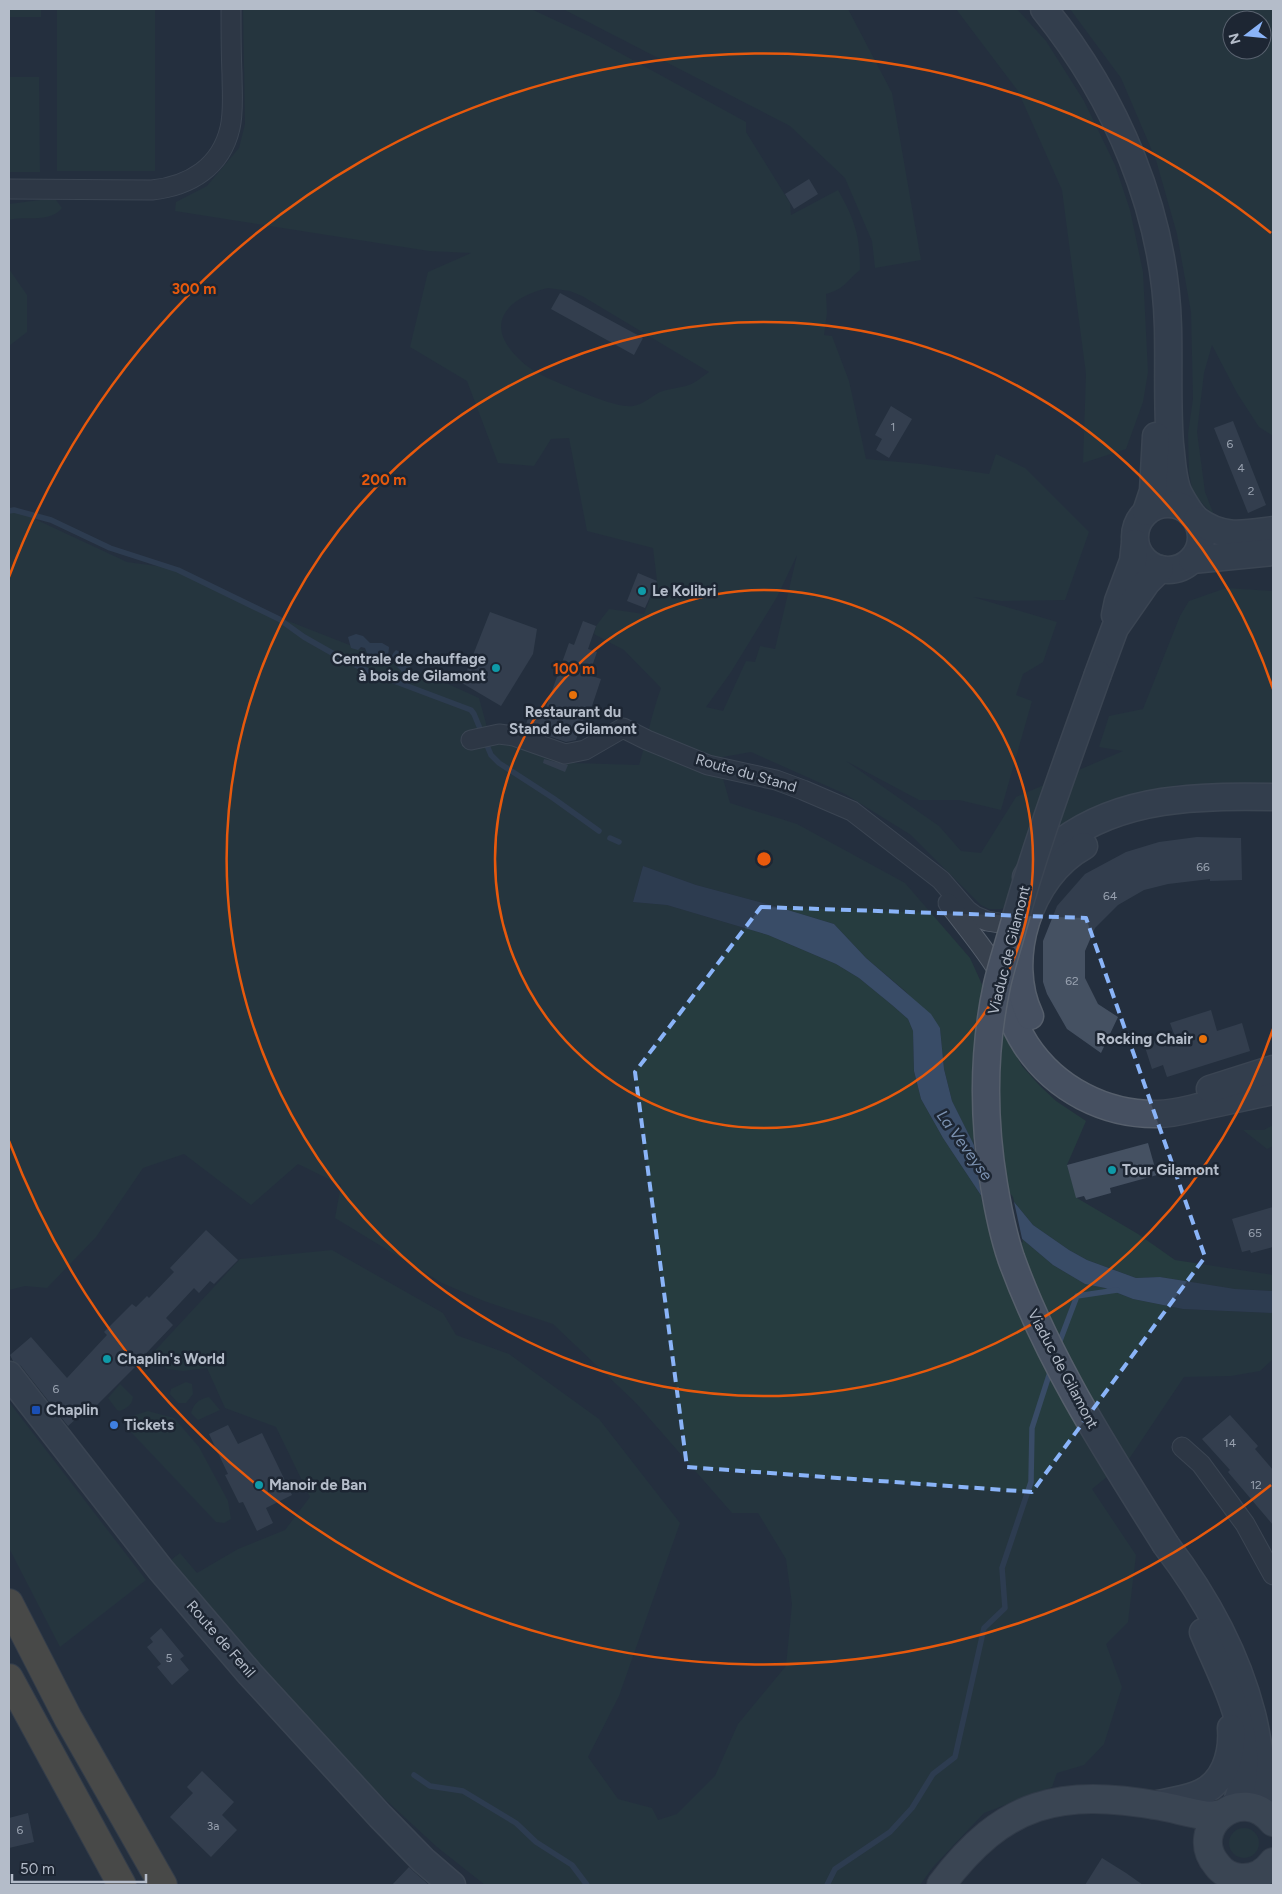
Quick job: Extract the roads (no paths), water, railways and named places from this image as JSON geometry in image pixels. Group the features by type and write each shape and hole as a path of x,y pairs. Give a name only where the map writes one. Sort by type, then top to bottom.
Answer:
{"highway":[{"path":"9,1603 68,1718 162,1885"},
{"path":"9,1678 122,1885"}],"main road":[{"path":"1044,9 1064,35 1095,82 1123,136 1146,197 1158,244 1164,279 1168,327 1169,430 1174,476 1181,497 1200,530 1201,541 1198,551 1192,560"},
{"path":"1167,359 1160,394 1153,491 1146,512 1137,524 1135,534 1135,543 1142,558 1150,565 1160,569 1177,569 1192,560 1273,552"},
{"path":"1146,512 1156,506 1168,504 1180,506 1208,528 1228,534 1273,530"},
{"name":"Viaduc de Gilamont","path":"1115,628 1115,611 1133,561 1135,543"},
{"name":"Viaduc de Gilamont","path":"1160,569 1146,582 1115,628 1025,881 997,984 990,1028 986,1083 986,1118 990,1163 998,1209 1010,1256 1040,1329 1087,1418 1166,1545 1190,1576 1225,1668 1246,1756 1243,1785 1229,1811"},
{"path":"1273,797 1205,797 1155,802 1096,820 1071,835 1036,863 1020,886 1006,924 1000,974 1010,1012 1018,1032 1032,1053 1054,1078 1074,1092 1096,1103 1116,1109 1158,1114 1179,1112 1273,1091"},
{"path":"1273,815 1189,814 1127,826 1076,850 1060,865 1039,892 1028,915 1021,947 1020,970 1022,991 1027,1010 1048,1046 1062,1062 1082,1078 1105,1090 1138,1097 1174,1096 1212,1089 1273,1069"},
{"name":"Route de Fenil","path":"9,1376 161,1570 250,1674 380,1816 423,1860 452,1885"},
{"path":"1149,1804 1200,1793 1210,1787 1223,1771 1230,1752 1232,1739 1225,1668"},
{"name":"Viaduc de Gilamont","path":"1225,1668 1252,1715 1266,1800 1272,1820"},
{"path":"941,1885 960,1860 981,1839 1005,1822 1031,1808 1062,1800 1090,1798 1149,1804 1210,1816 1252,1807 1262,1811 1272,1820"},
{"path":"1149,1804 1186,1829 1200,1842 1218,1869 1241,1878 1252,1877 1268,1870"},
{"path":"1218,1869 1208,1844 1209,1834 1215,1821 1229,1811"}],"street":[{"path":"9,189 152,190 178,186 203,172 223,148 230,127 232,109 230,9"},
{"name":"Route du Stand","path":"478,738 499,734 514,736 565,754 585,750 623,728 708,765 776,780 829,800 852,811 923,868 970,933 989,954 1000,974"},
{"name":"Route du Stand","path":"923,868 933,872 967,910 975,916 988,921 1006,924"},
{"path":"1182,1447 1201,1464 1240,1517 1273,1575"}],"water":[{"path":"356,634 363,636 370,643 382,643 389,647 388,657 382,661 369,658 365,648 361,647 358,650 351,648 348,637"},
{"path":"396,650 410,656 410,667 403,673 392,659 393,653"},
{"name":"La Veveyse","path":"643,866 696,885 834,924 866,958 931,1014 940,1028 944,1069 952,1101 978,1153 996,1180 1033,1225 1087,1260 1136,1278 1160,1277 1235,1289 1273,1291 1273,1313 1183,1309 1133,1299 1105,1288 1085,1284 1053,1265 994,1215 943,1138 921,1099 914,1071 913,1031 908,1019 859,978 836,964 768,935 667,905 633,902"}],"waterway":[{"path":"9,511 14,510 51,520 110,548 178,570 279,619 304,637 370,672 471,710 491,755 499,763 599,831"},
{"path":"610,838 619,842"},
{"path":"1058,1346 1077,1296 1117,1290"},
{"path":"827,1885 835,1869 890,1832 912,1808 933,1774 955,1757 984,1628 1005,1608 1002,1568 1031,1482 1032,1428 1051,1369"},
{"path":"414,1775 430,1786 463,1791 516,1823 536,1842 572,1865 587,1885"}],"place":[{"name":"Le Kolibri","path":"642,591"},
{"name":"Centrale de chauffage à bois de Gilamont","path":"496,668"},
{"name":"Restaurant du Stand de Gilamont","path":"573,695"},
{"name":"Rocking Chair","path":"1203,1039"},
{"name":"Tour Gilamont","path":"1112,1170"},
{"name":"Chaplin's World","path":"107,1359"},
{"name":"Chaplin","path":"36,1410"},
{"name":"Tickets","path":"114,1425"},
{"name":"Manoir de Ban","path":"259,1485"}]}
